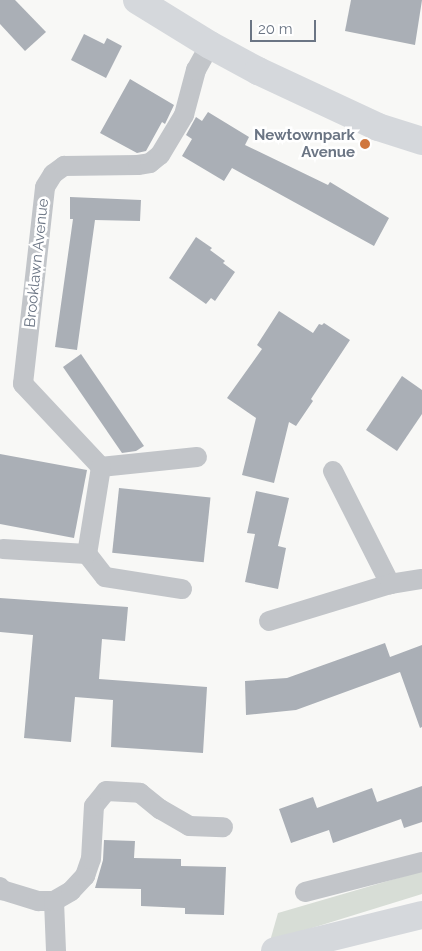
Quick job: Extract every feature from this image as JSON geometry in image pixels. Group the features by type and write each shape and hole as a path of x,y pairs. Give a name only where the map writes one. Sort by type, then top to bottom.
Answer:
{"main road":[{"path":"137,0 210,45 258,71 378,127 422,141"},
{"path":"275,951 422,915"}],"street":[{"name":"Brooklawn Avenue","path":"101,468 23,384 45,187 53,174 64,166 138,165 150,163 160,155 184,115 196,70 210,45"},
{"path":"182,589 105,577 87,554 101,468 197,457"},
{"path":"333,471 390,584"},
{"path":"3,549 87,554"},
{"path":"269,621 390,584 422,579"},
{"path":"0,887 2,890 38,901 54,901 71,891 85,876 91,859 94,806 106,791 140,792 160,809 189,826 223,827"},
{"path":"305,892 422,862"},
{"path":"54,901 56,951"}],"shaded area":[{"path":"422,871 422,894 270,941 278,913"}],"building":[{"path":"0,0 15,0 46,32 25,51 0,24"},
{"path":"351,0 422,0 415,45 345,31"},
{"path":"84,34 104,44 107,38 122,46 106,78 71,60"},
{"path":"130,79 174,105 165,124 162,122 146,151 137,153 100,133"},
{"path":"208,112 249,137 245,145 328,185 330,182 389,218 374,246 232,168 224,181 182,156 192,139 186,135 196,117 202,121"},
{"path":"70,197 141,200 140,221 95,220 77,350 55,347 73,219 70,219"},
{"path":"196,237 212,248 210,250 225,261 223,263 235,272 215,301 211,298 206,304 169,278"},
{"path":"279,311 313,333 319,324 322,325 324,323 350,340 311,399 313,401 296,426 289,422 274,483 242,475 256,418 227,398 262,349 257,345"},
{"path":"81,354 144,446 136,451 122,453 63,367"},
{"path":"402,376 422,390 422,414 397,451 366,430"},
{"path":"0,454 87,470 74,538 0,524"},
{"path":"119,488 210,498 204,562 112,553"},
{"path":"256,491 289,498 278,546 286,548 278,589 245,582 255,534 247,533"},
{"path":"0,598 128,607 125,641 102,639 99,679 207,687 203,753 111,747 113,700 75,697 71,742 24,738 33,635 0,632"},
{"path":"385,643 390,657 422,645 422,727 420,728 400,672 296,710 246,715 245,681 287,678"},
{"path":"422,786 422,822 404,828 401,819 333,843 329,830 291,843 279,809 313,797 317,808 372,788 377,802"},
{"path":"104,840 135,841 134,858 181,859 181,866 226,867 224,915 185,914 185,908 141,906 141,889 95,888 103,860"}],"place":[{"name":"Newtownpark Avenue","path":"365,144"}]}
